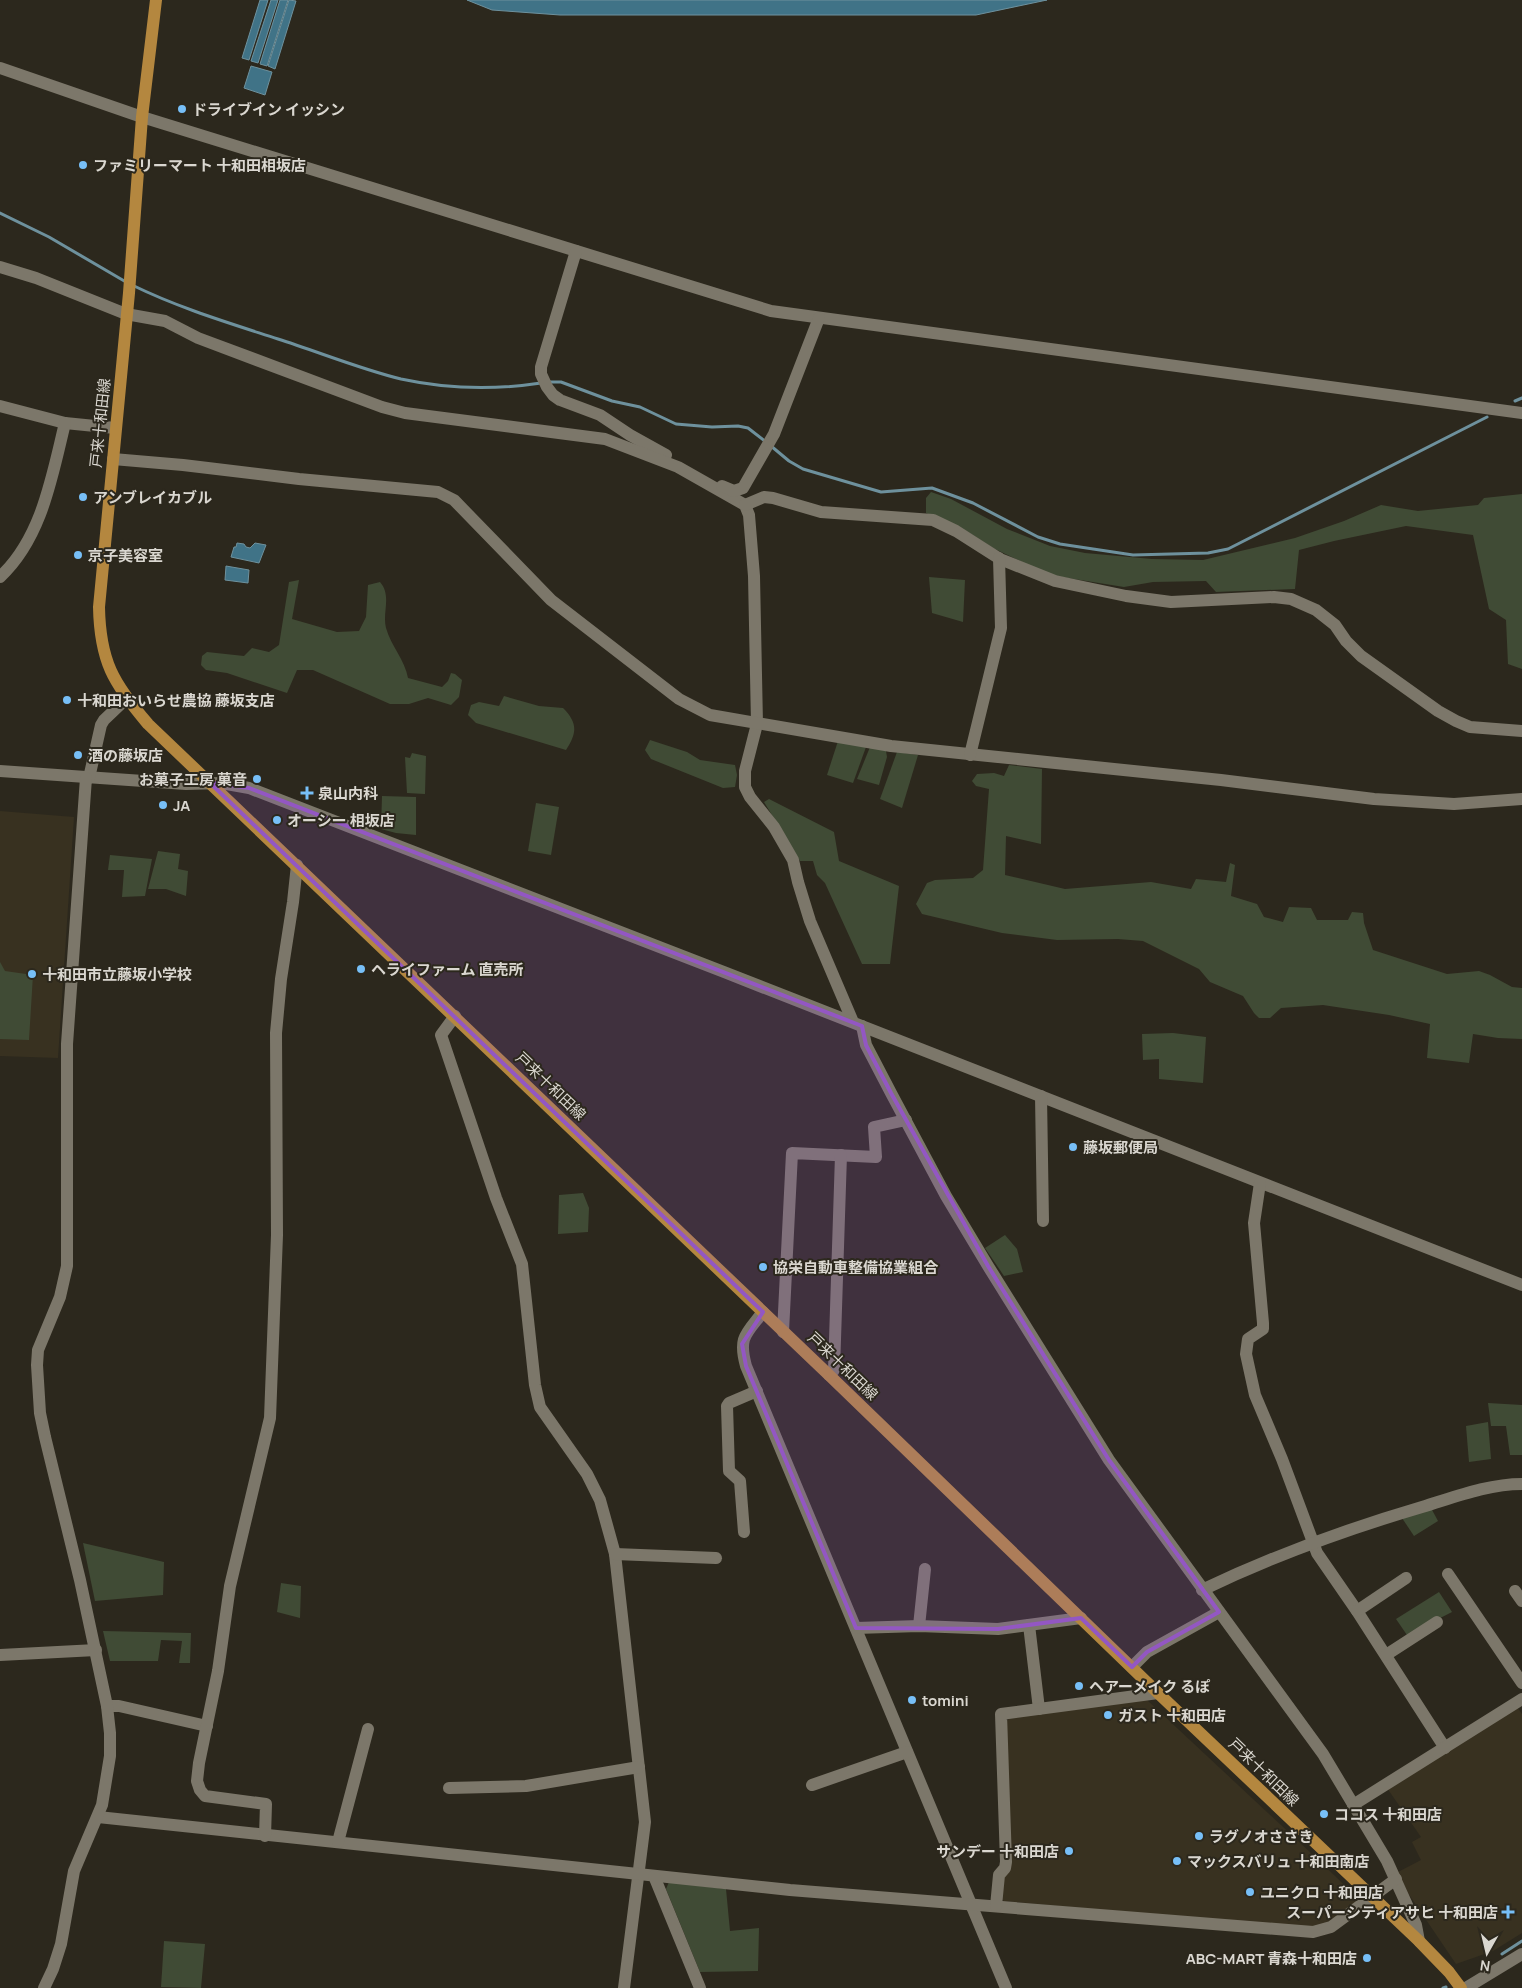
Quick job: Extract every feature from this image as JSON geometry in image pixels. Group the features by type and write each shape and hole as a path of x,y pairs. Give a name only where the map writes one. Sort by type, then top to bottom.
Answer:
{"main road":[{"name":"戸来十和田線","path":"156,0 142,117 129,293 102,559 99,607 100,628 107,663 126,699 148,724 1419,1942 1449,1972 1461,1988"}],"street":[{"path":"0,68 142,117 771,311 1522,413"},
{"path":"576,250 544,354 541,367 545,384 560,400 600,415 630,436 678,462 682,469"},
{"path":"0,267 36,278 126,314 165,321 198,338 382,407 405,413 605,439 682,469 745,505 749,515 754,576 757,724 745,771 745,787 750,797 774,827 793,860 810,921 866,1045 950,1204 1108,1460 1322,1754 1387,1861 1416,1925 1419,1942"},
{"path":"710,484 717,484 734,491 743,488 767,445 819,318"},
{"path":"0,406 65,423 116,428"},
{"path":"0,577 13,565 36,525 55,466 65,423"},
{"path":"113,459 183,465 298,480 438,492 454,500 551,600 604,643 679,699 710,715 891,746 1132,770 1374,799 1454,804 1522,799"},
{"path":"745,505 764,498 773,498 820,512 933,520 956,531 998,558 1055,580 1154,601 1171,602 1274,597 1291,599 1316,610 1326,617 1361,656 1450,718 1470,727 1522,731"},
{"path":"970,755 1001,628 998,558"},
{"path":"44,1988 53,1969 61,1944 74,1871 102,1805 110,1756 107,1706 96,1650 40,1414 37,1365 38,1350 60,1297 67,1266 67,1044 87,778 101,725 126,699"},
{"path":"0,771 186,784 209,782 235,784 249,788 858,1024 1522,1285"},
{"path":"265,1836 266,1804 206,1796 200,1790 197,1781 218,1671 230,1586 270,1418 277,1235 276,1033 281,979 297,865"},
{"path":"454,1016 441,1035 496,1198 522,1264 535,1385 540,1408 591,1483 600,1500 615,1554 645,1822 637,1873 624,1988"},
{"path":"1041,1096 1043,1221"},
{"path":"783,1332 792,1153 876,1157 874,1127 906,1120"},
{"path":"829,1375 834,1370 841,1155"},
{"path":"1260,1182 1254,1223 1264,1323 1263,1329 1248,1339 1246,1354 1254,1395 1282,1459 1317,1553 1386,1655 1445,1748"},
{"path":"763,1312 745,1336 742,1344 746,1366 1006,1988"},
{"path":"744,1532 740,1481 729,1471 727,1406 729,1403 757,1391"},
{"path":"1202,1590 1242,1571 1351,1528 1504,1484 1522,1484"},
{"path":"615,1554 716,1558"},
{"path":"919,1626 925,1569"},
{"path":"1448,1574 1522,1683"},
{"path":"1357,1611 1406,1578"},
{"path":"1132,1667 1147,1652 1219,1612"},
{"path":"856,1628 919,1626 998,1629 1081,1618"},
{"path":"1386,1655 1437,1622"},
{"path":"1029,1625 1039,1709"},
{"path":"0,1655 96,1650"},
{"path":"996,1906 999,1875 1006,1862 1001,1714 1158,1693"},
{"path":"1353,1805 1522,1699"},
{"path":"107,1706 119,1706 207,1726"},
{"path":"338,1842 368,1729"},
{"path":"812,1785 907,1752"},
{"path":"449,1788 526,1786 639,1767"},
{"path":"98,1817 790,1890 1313,1932 1331,1927 1396,1879"},
{"path":"654,1876 700,1988"},
{"path":"1466,1988 1522,1954"}],"highlighted area":[{"path":"209,782 249,788 862,1026 866,1045 891,1093 988,1266 1109,1460 1219,1612 1147,1652 1132,1667 1081,1618 998,1629 856,1628 746,1366 742,1344 763,1312"}],"shaded area":[{"name":"十和田市立藤坂小学校","path":"0,811 74,817 58,1058 0,1056"},
{"path":"1147,1700 1359,1899 1338,1919 1315,1930 1004,1901 999,1897 1006,1722 1011,1717"},
{"path":"1517,1707 1522,1714 1522,1933 1493,1951 1456,1964 1408,1893 1398,1872 1421,1860 1412,1842 1421,1837 1387,1788"}],"green space":[{"path":"931,492 951,499 1007,529 1050,546 1085,553 1152,559 1203,560 1295,538 1344,521 1381,505 1418,511 1478,505 1484,498 1522,494 1522,669 1508,664 1506,620 1489,609 1473,535 1406,526 1299,550 1295,589 1216,592 1206,581 1153,582 1124,587 1049,575 995,549 968,532 926,513 926,498"},
{"path":"929,577 965,580 963,622 932,613"},
{"path":"299,580 292,619 337,632 359,631 366,617 368,585 380,582 384,587 386,598 386,628 404,665 408,678 442,687 448,681 451,673 455,674 462,680 459,697 451,705 428,698 409,704 390,704 313,670 297,670 287,693 227,673 206,670 201,665 202,656 207,652 244,656 252,648 269,652 279,645 289,582"},
{"path":"504,696 539,706 563,708 571,718 574,728 574,733 566,750 476,723 468,715 471,705 479,702 499,706"},
{"path":"650,740 687,752 700,760 735,765 737,775 735,787 723,788 651,759 645,750"},
{"path":"838,741 866,747 853,783 827,775"},
{"path":"870,747 886,751 887,757 879,785 857,779"},
{"path":"897,752 918,755 902,808 880,799"},
{"path":"412,753 426,756 425,794 407,793 405,757 410,758"},
{"path":"1009,765 1042,769 1041,844 1006,836 1005,875 1065,889 1151,882 1191,889 1196,879 1226,882 1230,863 1235,865 1231,896 1257,904 1264,917 1283,922 1289,907 1311,908 1317,920 1348,920 1352,912 1363,913 1364,923 1373,950 1447,974 1479,971 1512,987 1522,988 1522,1039 1473,1034 1469,1063 1427,1058 1430,1024 1389,1015 1323,1005 1281,1008 1270,1018 1259,1018 1243,996 1210,982 1199,969 1143,941 1118,939 1057,940 1002,933 922,914 916,904 927,883 935,880 973,878 983,870 989,789 976,786 972,781 977,774 994,773 1004,776"},
{"path":"382,796 416,797 416,835 381,829"},
{"path":"769,799 834,832 839,861 899,886 890,964 862,964 825,883 817,875 813,861 800,861 764,802"},
{"path":"536,803 559,807 551,855 528,851"},
{"path":"158,851 180,854 178,869 188,871 186,896 166,889 148,889"},
{"path":"110,855 152,859 145,896 122,897 124,870 108,870"},
{"path":"0,962 5,971 33,975 29,1040 0,1039"},
{"path":"1173,1033 1206,1037 1203,1083 1159,1079 1159,1059 1143,1060 1142,1034"},
{"path":"583,1193 589,1208 588,1232 558,1234 559,1195"},
{"path":"1005,1235 1017,1249 1023,1272 1004,1276 985,1248"},
{"path":"1488,1403 1522,1405 1522,1455 1510,1455 1506,1426 1491,1426"},
{"path":"1488,1422 1491,1459 1469,1462 1466,1426"},
{"path":"1431,1508 1438,1521 1414,1536 1402,1518"},
{"path":"83,1543 164,1562 163,1595 95,1601"},
{"path":"281,1583 301,1586 300,1618 277,1612"},
{"path":"1439,1592 1452,1612 1407,1635 1396,1619"},
{"path":"103,1631 191,1633 190,1663 179,1663 182,1641 161,1640 158,1661 110,1661"},
{"path":"669,1882 726,1889 730,1931 759,1928 758,1971 700,1972 666,1889"},
{"path":"164,1941 205,1944 201,1988 161,1987"}],"water":[{"path":"260,0 268,0 249,60 242,58"},
{"path":"271,0 278,0 258,63 251,61"},
{"path":"280,0 288,0 267,66 260,64"},
{"path":"289,0 296,1 275,69 268,66"},
{"path":"467,0 1047,0 976,15 560,15 492,10"},
{"path":"251,66 272,72 265,95 244,88"},
{"path":"237,543 244,544 250,548 255,543 266,545 259,563 231,557"},
{"path":"226,566 249,570 248,583 225,580"}],"waterway":[{"path":"0,213 49,237 126,282"},
{"path":"132,285 204,315 401,379 453,387 506,387 541,383"},
{"path":"547,382 561,382 612,401 640,407 676,424 748,428 766,442"},
{"path":"1515,401 1522,398"},
{"path":"771,446 789,461 803,469 881,492 932,488 973,503 1038,537 1060,544 1133,555 1208,553 1228,549 1487,417"},
{"path":"1502,1954 1522,1941"}],"place":[{"name":"ドライブイン イッシン","path":"182,109"},
{"name":"ファミリーマート 十和田相坂店","path":"83,165"},
{"name":"アンブレイカブル","path":"83,497"},
{"name":"京子美容室","path":"78,555"},
{"name":"十和田おいらせ農協 藤坂支店","path":"67,700"},
{"name":"酒の藤坂店","path":"78,755"},
{"name":"お菓子工房 菓音","path":"257,779"},
{"name":"泉山内科","path":"307,793"},
{"name":"JA","path":"163,805"},
{"name":"オーシー 相坂店","path":"277,820"},
{"name":"ヘライファーム 直売所","path":"361,969"},
{"name":"十和田市立藤坂小学校","path":"32,974"},
{"name":"藤坂郵便局","path":"1073,1147"},
{"name":"協栄自動車整備協業組合","path":"763,1267"},
{"name":"ヘアーメイク るぽ","path":"1079,1686"},
{"name":"tomini","path":"912,1700"},
{"name":"ガスト 十和田店","path":"1108,1715"},
{"name":"ココス 十和田店","path":"1324,1814"},
{"name":"ラグノオささき","path":"1199,1836"},
{"name":"サンデー 十和田店","path":"1069,1851"},
{"name":"マックスバリュ 十和田南店","path":"1177,1861"},
{"name":"ユニクロ 十和田店","path":"1250,1892"},
{"name":"スーパーシティアサヒ 十和田店","path":"1508,1912"},
{"name":"ABC-MART 青森十和田店","path":"1367,1958"}]}
